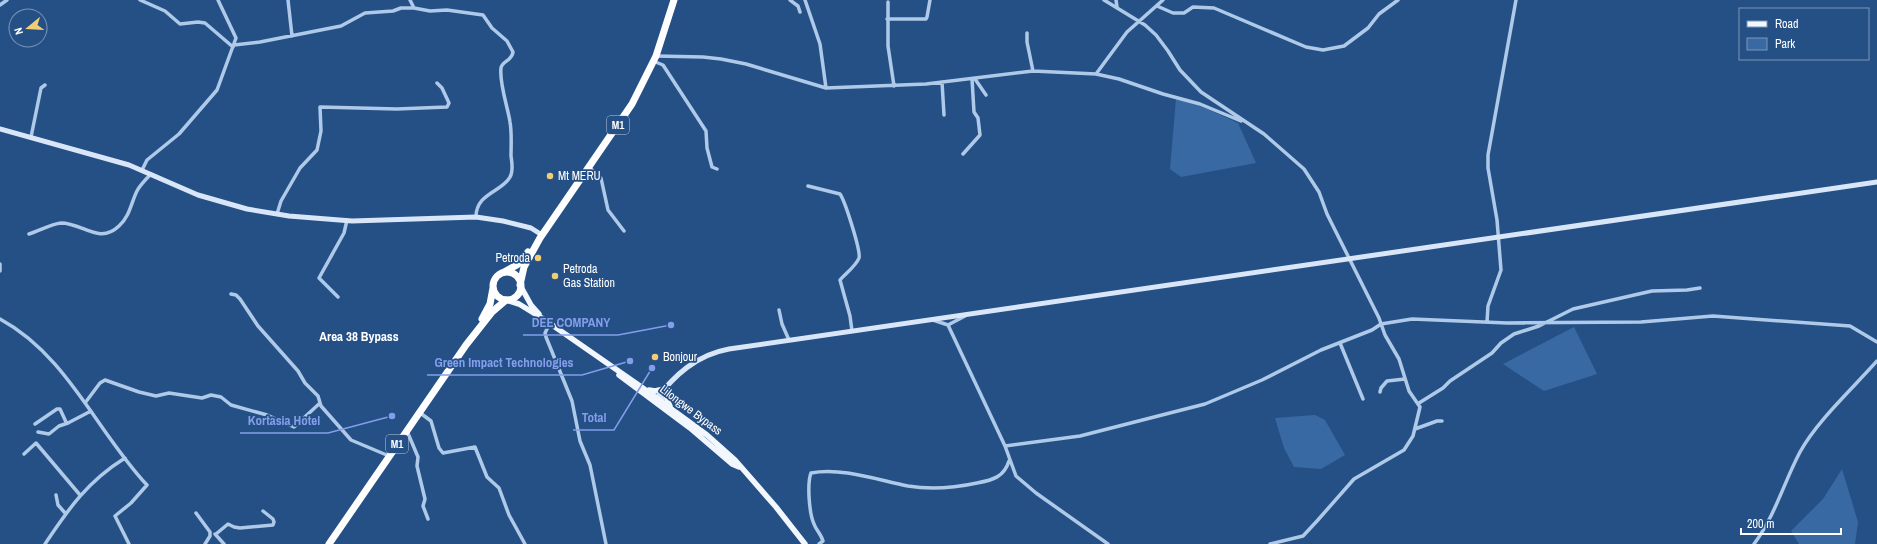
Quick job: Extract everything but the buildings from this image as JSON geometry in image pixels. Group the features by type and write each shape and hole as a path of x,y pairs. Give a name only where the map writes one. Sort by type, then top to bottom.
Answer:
{"highway":[{"name":"M1","path":"328,544 466,345 492,312 506,300 514,298 517,295 524,267 541,237 632,104 655,59 674,0"},
{"name":"M1","path":"466,345 490,304 496,278 517,265 541,237"},
{"path":"503,273 515,275 520,285"},
{"path":"493,286 497,296 506,300"}],"main road":[{"path":"0,129 104,157 142,170 198,195 240,208 277,214 347,220 476,217 506,221 531,228 541,237"},
{"path":"658,401 682,371 700,358 713,352 1877,182"},
{"name":"Lilongwe Bypass","path":"520,285 531,305 547,322"},
{"name":"Lilongwe Bypass","path":"506,300 519,304 640,386 732,464 739,467"},
{"name":"Lilongwe Bypass","path":"605,363 615,372 658,401 672,408 721,447 735,460 739,467 776,507 805,544"},
{"path":"640,386 654,392 666,390"},
{"path":"666,390 667,402 672,408"}],"street":[{"path":"0,5 7,0"},
{"path":"140,0 165,11 180,24 198,22 205,23 234,46 341,26 365,13 414,8 430,11 447,10 480,14 513,50 512,58 503,64 501,69 504,95 510,123 512,173 506,181 489,194 480,204 476,209 476,217"},
{"path":"142,170 147,160 178,134 218,90 236,38 218,0"},
{"path":"288,0 292,36"},
{"path":"410,0 414,8"},
{"path":"790,0 798,6 800,12"},
{"path":"805,0 820,44 826,88"},
{"path":"887,19 926,19 928,17 930,0"},
{"path":"1104,0 1139,21 1156,35 1180,70 1199,90 1244,122 1264,134 1289,155 1308,175 1319,192 1326,214 1350,259 1390,344 1399,359 1409,391 1419,404 1420,410 1416,429 1404,450 1354,479 1306,533 1298,537 1270,544"},
{"path":"1116,0 1117,7"},
{"path":"1096,74 1127,32 1163,0"},
{"path":"1157,6 1173,13 1184,13 1193,7 1214,8 1306,47 1323,50 1344,46 1368,28 1379,14 1398,0"},
{"path":"1487,322 1488,306 1501,270 1497,220 1488,168 1488,155 1516,0"},
{"path":"888,2 888,46 894,86"},
{"path":"1027,33 1027,42 1033,71"},
{"path":"655,59 703,57 721,59 746,64 826,88 894,86 974,79 1033,71 1096,74 1119,79 1169,96 1200,104 1244,122"},
{"path":"655,59 662,65 706,131 707,148 712,167 717,169"},
{"path":"974,79 986,95"},
{"path":"963,154 980,136 978,118 974,112 974,79"},
{"path":"942,82 944,115"},
{"path":"277,214 281,201 300,168 312,156 318,146 321,130 320,107 397,109 447,107 449,103 438,83"},
{"path":"31,137 41,88 45,85"},
{"path":"589,168 601,178 608,210 624,231"},
{"path":"29,234 60,223 69,224 98,234 110,233 120,226 127,216 138,189 151,174"},
{"path":"808,186 840,194 854,236 859,256 840,280 850,316 852,331"},
{"path":"338,298 319,278 341,240 347,220"},
{"path":"0,264 0,271"},
{"path":"1419,404 1492,353 1501,342 1514,334 1546,323 1573,309 1652,291 1700,288"},
{"path":"231,294 236,295 240,299 245,309 258,326 298,371 305,383 318,396 320,403 351,440 389,456"},
{"path":"779,310 782,324 789,340"},
{"path":"932,320 948,325 968,314"},
{"path":"1005,446 1080,436 1205,404 1262,380 1321,350 1372,330 1381,324 1412,319 1546,323 1642,322 1713,316 1850,326 1877,342"},
{"path":"0,319 34,342 85,403 125,458 147,485 131,503 115,516 129,544"},
{"path":"547,322 545,333 546,337 572,401 580,441 590,464 606,544"},
{"path":"948,325 1005,446 1016,476 1108,544"},
{"path":"1340,343 1363,399"},
{"path":"1754,544 1767,524 1796,460 1806,442 1877,361"},
{"path":"1380,392 1381,388 1387,381 1405,379"},
{"path":"85,403 100,382 108,380 138,392 156,396 169,393 202,398 211,396 221,397 232,405 267,415 294,427 320,403"},
{"path":"36,424 57,409 60,410 68,423"},
{"path":"38,432 49,434 59,426 91,411"},
{"path":"419,412 431,421 439,448 443,453 475,447 487,477 499,488 509,515 525,544"},
{"path":"1416,429 1442,421"},
{"path":"407,430 418,457 417,466 425,499 423,506 428,519"},
{"path":"24,454 36,443 80,495"},
{"path":"46,544 56,525 80,495 104,472 125,458"},
{"path":"819,544 823,541 822,535 814,526 810,506 812,473 855,474 909,486 953,488 996,478 1003,474 1010,461"},
{"path":"56,495 58,504 66,514"},
{"path":"205,544 210,536 216,534 228,524 240,528 273,525 273,519 263,511"},
{"path":"196,513 210,532 210,536"},
{"path":"216,534 224,544"}],"green space":[{"path":"1176,99 1203,107 1238,123 1256,163 1181,177 1170,169"},
{"path":"1574,327 1597,374 1544,391 1503,364"},
{"path":"1315,415 1325,420 1345,455 1321,469 1294,467 1284,448 1275,418"},
{"path":"1842,469 1858,522 1855,544 1799,544 1791,531 1823,499"}],"place":[{"name":"Mt MERU","path":"550,176"},
{"name":"Petroda","path":"538,258"},
{"name":"Petroda Gas Station","path":"555,276"},
{"name":"DEE COMPANY","path":"671,325"},
{"name":"Bonjour","path":"655,357"},
{"name":"Green Impact Technologies","path":"630,361"},
{"name":"Total","path":"652,368"},
{"name":"Kortasia Hotel","path":"392,416"}],"district":[{"name":"Area 38 Bypass","path":"359,336"}]}
